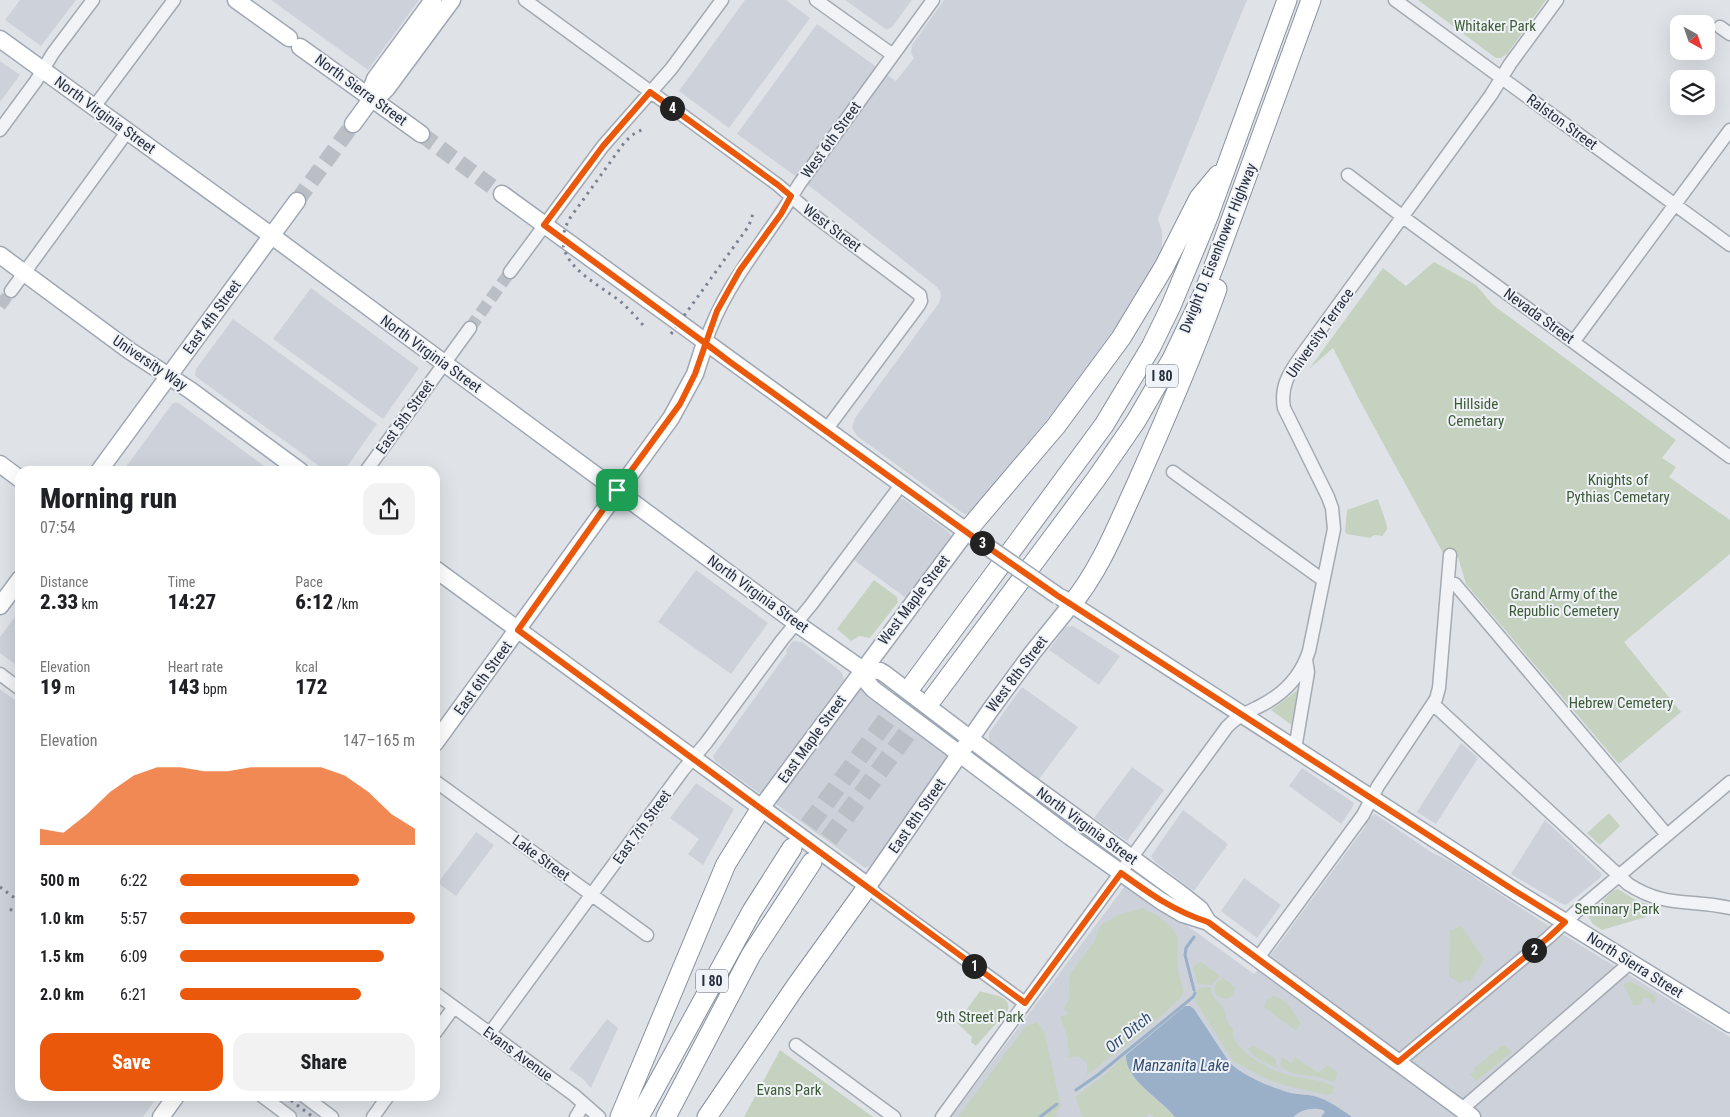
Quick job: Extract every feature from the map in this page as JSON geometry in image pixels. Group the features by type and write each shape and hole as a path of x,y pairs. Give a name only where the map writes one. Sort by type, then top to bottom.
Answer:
{"highway":[{"name":"Dwight D. Eisenhower Highway","path":"913,684 1104,425 1129,387 1171,306 1229,163 1287,0"},
{"name":"Dwight D. Eisenhower Highway","path":"933,698 1116,450 1168,366 1188,327 1213,269 1309,4"},
{"path":"1064,600 1081,592 1100,560 1185,376 1274,133 1309,4"},
{"path":"973,536 1103,363 1142,304 1199,198 1229,163"},
{"path":"620,1117 726,864 761,808"},
{"name":"I 80","path":"639,1117 752,910 792,848"},
{"name":"I 80","path":"666,1117 752,955 812,862"},
{"path":"707,1117 796,986 868,886"}],"main road":[{"name":"North Sierra Street","path":"236,0 421,134"},
{"path":"354,124 372,98 372,87 375,79 433,0"},
{"path":"372,98 380,95 387,88 452,0"},
{"name":"North Virginia Street","path":"0,39 272,236 863,670 867,682 873,689 965,746 1126,865 1200,909 1208,922 1467,1113"},
{"name":"North Sierra Street","path":"502,194 705,343 1064,600 1515,891 1730,1024"},
{"name":"East 4th Street","path":"103,466 297,201"},
{"name":"University Way","path":"0,255 130,351 190,390 293,466"},
{"name":"West 6th Street","path":"617,490 680,404 695,374 705,343"},
{"path":"0,464 15,475"},
{"name":"East 6th Street","path":"440,736 617,490"},
{"name":"West Maple Street","path":"863,670 973,536"},
{"path":"440,573 868,886"},
{"path":"0,606 15,586"},
{"name":"West 8th Street","path":"965,746 1033,652 1064,600"},
{"name":"East Maple Street","path":"761,808 863,670"},
{"name":"East 8th Street","path":"868,886 965,746"},
{"path":"161,1117 172,1101"}],"street":[{"path":"0,130 53,53 93,0"},
{"path":"94,107 174,0"},
{"name":"West Street","path":"525,0 778,185 808,211 917,292 921,298 919,305 826,430"},
{"path":"510,272 609,138 680,57 722,0"},
{"path":"816,0 893,55"},
{"name":"West 6th Street","path":"705,343 717,311 740,270 781,214 791,196 933,0"},
{"name":"Ralston Street","path":"1395,0 1730,245"},
{"name":"University Terrace","path":"942,1117 1227,727 1242,715 1267,702 1288,687 1300,673 1306,660 1334,529 1332,508 1284,408 1282,392 1285,383 1291,372 1491,96 1510,64 1557,0"},
{"path":"1574,342 1730,130"},
{"path":"11,291 127,132"},
{"name":"Nevada Street","path":"1348,175 1730,457"},
{"name":"East 5th Street","path":"370,466 470,328"},
{"path":"1173,472 1324,580"},
{"name":"East 7th Street","path":"490,1033 693,758 901,484"},
{"path":"1258,958 1363,816 1378,786 1433,704 1438,693 1450,554"},
{"path":"1448,582 1455,584 1667,835"},
{"path":"1295,749 1308,672 1306,660"},
{"path":"0,674 15,685"},
{"path":"1433,704 1636,890 1669,902 1730,908"},
{"path":"1398,1062 1549,937 1730,782"},
{"name":"Lake Street","path":"440,785 647,935"},
{"path":"868,886 877,895 1025,1003"},
{"path":"1467,1113 1631,962"},
{"name":"Evans Avenue","path":"440,997 592,1111"},
{"path":"440,1025 454,1007"},
{"path":"796,1045 894,1117"},
{"path":"269,1101 290,1117"},
{"path":"311,1101 332,1117"},
{"path":"373,1117 384,1101"},
{"path":"576,1117 592,1111"}],"shaded area":[{"path":"20,0 76,0 41,46 5,20"},
{"path":"271,0 419,0 368,70"},
{"path":"745,0 786,0 810,18 729,128 679,91"},
{"path":"845,0 912,0 892,27 887,30"},
{"path":"944,0 1247,0 1158,219 1162,231 1162,249 1145,287 1058,406 970,514 964,514 857,436 852,428 855,418 939,303 940,291 816,191 737,134 817,24 896,81 914,58 911,53 912,45"},
{"path":"0,61 20,75 0,102"},
{"path":"311,288 419,368 383,419 273,339"},
{"path":"233,319 377,424 348,466 319,466 195,376 196,369"},
{"path":"176,402 180,404 264,466 127,466 172,404"},
{"path":"900,499 904,499 949,532 951,536 906,598 854,560"},
{"path":"696,570 768,623 731,674 658,622"},
{"path":"15,617 15,664 0,653 0,637"},
{"path":"1073,626 1120,656 1099,685 1049,650 1066,627"},
{"path":"793,641 802,642 839,670 844,680 762,792 759,793 715,761 713,756 787,653 786,650"},
{"path":"1022,687 1078,727 1039,779 990,742 989,739 989,733"},
{"path":"860,688 949,756 872,865 865,868 776,804 778,798"},
{"path":"0,689 15,700 15,1101 154,1101 143,1117 0,1117"},
{"path":"1461,743 1478,758 1436,824 1417,812"},
{"path":"1132,767 1164,790 1127,841 1094,818"},
{"path":"1302,768 1354,803 1341,824 1289,786"},
{"path":"696,783 734,809 703,865 688,854 699,839 670,818"},
{"path":"1183,810 1228,844 1194,891 1155,862 1151,856"},
{"path":"1375,814 1431,852 1451,862 1541,921 1730,1037 1730,1117 951,1117 1125,886 1134,887 1254,974 1276,948 1365,827 1367,819"},
{"path":"1545,820 1602,874 1600,878 1566,905 1511,874"},
{"path":"476,832 494,845 456,896 440,884 440,880"},
{"path":"1244,878 1281,905 1257,938 1221,911"},
{"path":"607,1019 618,1028 591,1088 583,1079 569,1069"},
{"path":"278,1101 304,1101 325,1117 300,1117"}],"green space":[{"name":"Whitaker Park","path":"1418,0 1546,0 1507,54 1501,58 1496,58"},
{"name":"Hillside Cemetary","path":"1434,262 1476,285 1493,305 1676,440 1662,458 1676,467 1669,477 1730,520 1730,554 1624,642 1681,712 1619,764 1466,584 1458,557 1443,553 1333,348 1309,369 1383,268 1406,286"},
{"path":"1378,499 1387,527 1383,536 1374,535 1370,538 1347,534 1345,532 1347,510"},
{"path":"874,580 897,597 898,602 870,638 859,636 851,641 837,629"},
{"path":"1299,689 1293,726 1271,710"},
{"path":"1609,813 1620,826 1600,845 1587,833"},
{"name":"Seminary Park","path":"1618,889 1637,901 1648,904 1646,917 1602,930 1593,924 1589,918 1590,912 1613,891"},
{"path":"1143,908 1158,916 1171,927 1178,937 1177,957 1178,971 1183,989 1182,997 1137,1037 1087,1075 1087,1063 1078,1056 1069,1058 1067,1036 1061,1019 1061,1016 1068,1013 1064,1008 1068,1001 1070,974 1094,942 1100,926 1118,915"},
{"path":"1461,926 1484,959 1470,982 1466,980 1461,983 1449,977 1450,931"},
{"path":"1201,962 1220,976 1212,985 1198,984 1193,969 1195,965"},
{"path":"1223,978 1235,987 1233,995 1227,999 1217,996 1214,990 1216,983"},
{"path":"1628,982 1634,983 1655,996 1656,1002 1654,1005 1644,997 1641,1000 1643,1002 1633,1005 1626,988 1622,986"},
{"path":"1203,987 1211,987 1213,995 1222,1005 1227,1021 1233,1028 1236,1042 1248,1054 1261,1064 1277,1071 1326,1083 1334,1087 1331,1094 1328,1095 1287,1086 1264,1078 1233,1061 1194,999 1197,996 1196,991"},
{"name":"9th Street Park","path":"980,991 1004,998 1007,1001 1008,1010 976,1046 971,1042 972,1037 957,1023"},
{"path":"1274,996 1286,1003 1296,1015 1300,1024 1296,1031 1264,1007 1267,1000"},
{"path":"1036,1022 1044,1030 1061,1107 1056,1117 958,1117 1025,1027"},
{"path":"1252,1045 1275,1058 1277,1067 1257,1058 1248,1049"},
{"path":"1505,1045 1512,1052 1476,1081 1470,1074 1475,1071 1473,1069 1501,1046"},
{"name":"Evans Park","path":"780,1050 873,1117 744,1117"},
{"path":"1126,1055 1127,1064 1137,1081 1175,1117 1154,1117 1149,1114 1147,1117 1083,1117 1075,1097"},
{"path":"1282,1057 1291,1063 1295,1057 1317,1072 1320,1072 1327,1065 1337,1072 1336,1079 1334,1082 1283,1069 1280,1065"}],"water":[{"name":"Manzanita Lake","path":"1185,1006 1190,1006 1194,1009 1234,1067 1256,1080 1280,1090 1319,1098 1352,1117 1321,1117 1325,1112 1323,1110 1307,1109 1294,1117 1175,1117 1137,1081 1127,1064 1126,1055"}],"waterway":[{"name":"Orr Ditch","path":"1194,937 1186,948 1185,955 1194,990"},
{"name":"Orr Ditch","path":"1076,1090 1099,1074 1193,997 1195,993"},
{"name":"Orr Ditch","path":"1040,1117 1057,1104"}],"tunnel":[{"path":"297,201 353,124"},
{"path":"421,134 502,194"},
{"path":"470,328 510,272"},
{"path":"0,306 11,291"},
{"path":"792,848 913,684"},
{"path":"812,862 933,698"}],"railway":[{"path":"643,325 621,302 576,268 568,258 564,246 564,233 570,218 624,143 632,135 645,128"},
{"path":"671,334 748,227 753,210"},
{"path":"0,887 15,898"},
{"path":"10,909 15,912"},
{"path":"292,1101 313,1117"}],"route":[{"path":"617,490 518,630 1025,1003 1121,873 1161,902 1184,914 1208,922 1398,1062 1483,993 1565,922 1058,596 730,362 705,343 677,323 640,295 544,225 603,146 650,92 791,196 781,214 740,270 717,311 705,343 695,374 680,404 617,490"}],"park label":[{"name":"Knights of Pythias Cemetary","path":"1618,488"},
{"name":"Grand Army of the Republic Cemetery","path":"1564,602"},
{"name":"Hebrew Cemetery","path":"1621,703"}]}
